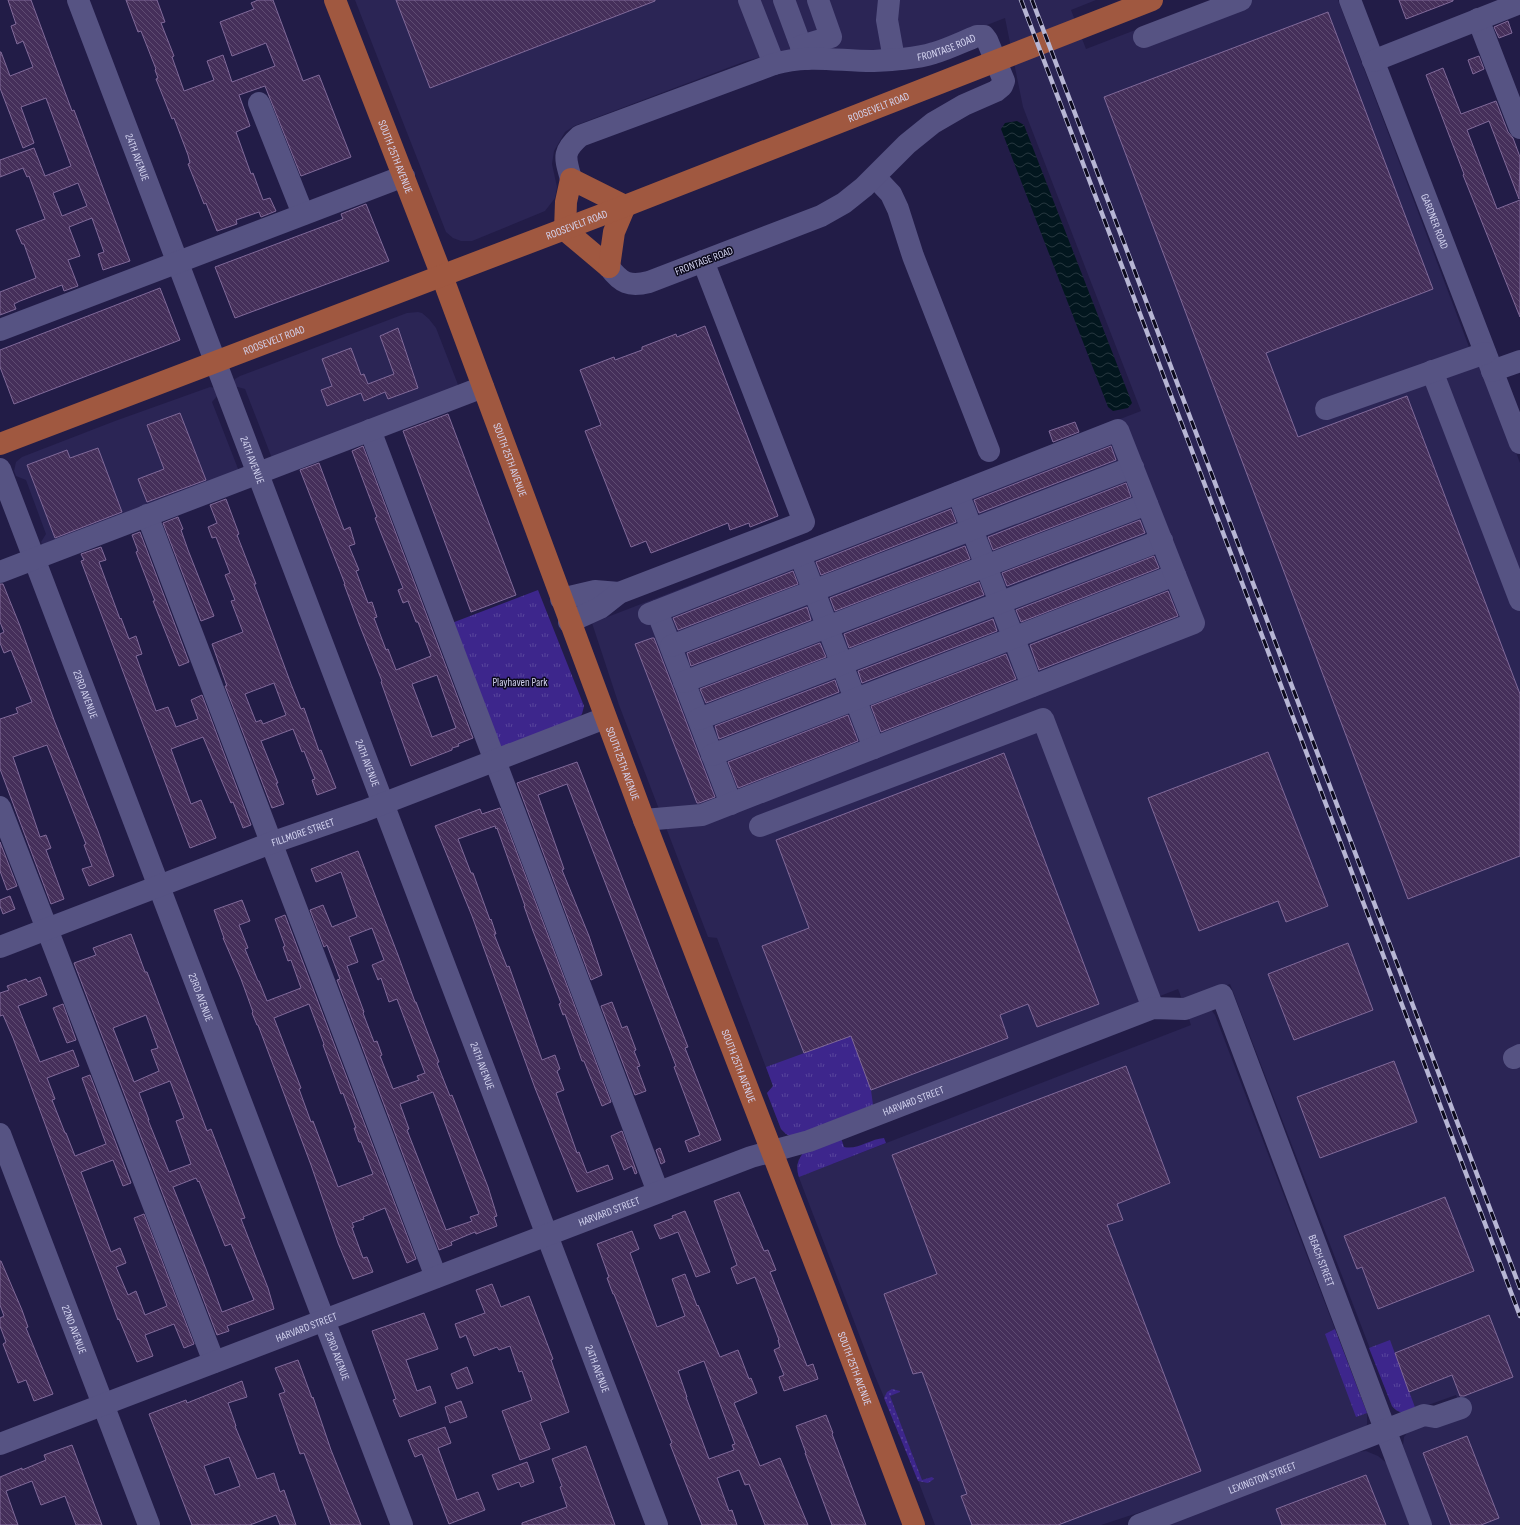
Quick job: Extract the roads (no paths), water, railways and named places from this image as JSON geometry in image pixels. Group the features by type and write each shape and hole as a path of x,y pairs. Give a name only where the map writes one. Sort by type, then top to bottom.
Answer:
{"main road":[{"name":"SOUTH 25TH AVENUE","path":"335,0 442,276 605,718 914,1525"},
{"name":"ROOSEVELT ROAD","path":"0,444 564,230 841,123 1152,0"},
{"path":"571,179 625,206 614,232 609,267 564,230 566,202 571,179"}],"street":[{"name":"24TH AVENUE","path":"78,0 657,1525"},
{"path":"749,0 774,64"},
{"path":"784,0 804,52 831,37 818,0"},
{"path":"889,0 887,20 894,59"},
{"path":"1144,37 1241,0"},
{"name":"GARDNER ROAD","path":"1350,0 1520,443"},
{"path":"1373,60 1520,3"},
{"path":"1478,19 1520,128"},
{"name":"FRONTAGE ROAD","path":"571,179 565,158 570,145 580,136 790,59 804,52 872,61 916,57 934,53 976,36 984,36 987,40 1004,81 1002,86 996,91 964,105 933,123 907,144 876,177 844,203 821,216 638,285 625,283 616,276 609,267"},
{"path":"259,103 303,214"},
{"path":"0,330 404,176"},
{"path":"876,177 891,194 898,209 913,256 988,451"},
{"path":"569,622 600,608 619,593 804,522 702,262"},
{"path":"1326,409 1432,371 1489,362 1520,361"},
{"path":"1432,371 1520,600"},
{"path":"0,572 483,387"},
{"path":"370,430 658,1192"},
{"path":"644,820 702,815 731,804 1194,623 1118,430 653,612 671,646 731,804"},
{"path":"671,646 1133,467"},
{"name":"23RD AVENUE","path":"0,469 160,885 402,1525"},
{"path":"958,493 1032,686"},
{"path":"684,682 1147,504"},
{"path":"147,515 436,1277"},
{"path":"698,719 1162,540"},
{"path":"800,555 874,748"},
{"path":"712,755 1175,575"},
{"path":"561,599 595,591 619,593"},
{"name":"FILLMORE STREET","path":"0,947 160,885 495,761 605,718"},
{"path":"760,826 1043,719 1153,1008"},
{"path":"0,807 214,1362"},
{"name":"HARVARD STREET","path":"0,1444 658,1192 751,1157 809,1141 1153,1008 1186,1009 1222,995"},
{"name":"BEACH STREET","path":"1222,995 1421,1525"},
{"name":"22ND AVENUE","path":"0,1134 149,1525"},
{"name":"LEXINGTON STREET","path":"1139,1525 1424,1415 1435,1417 1461,1408"}],"water":[{"path":"1017,121 1024,125 1132,403 1128,408 1113,411 1108,407 1001,129 1005,123"}],"railway":[{"path":"1021,0 1520,1316"},
{"path":"1032,0 1520,1288"}],"park label":[{"name":"Playhaven Park","path":"520,682"}]}
